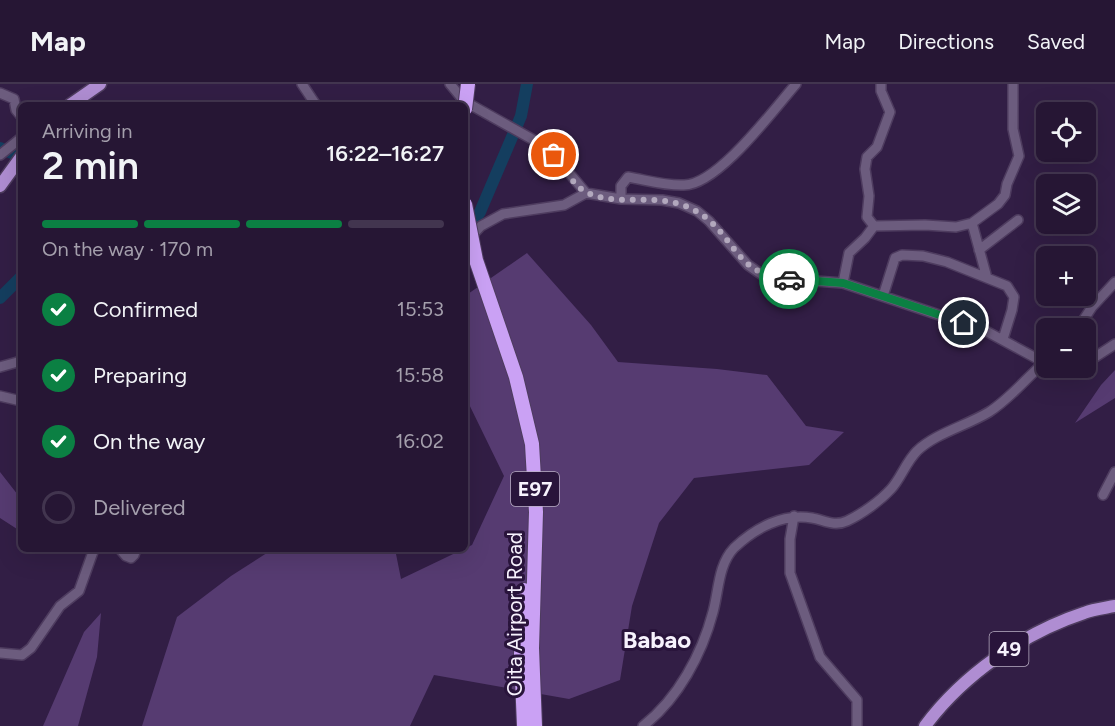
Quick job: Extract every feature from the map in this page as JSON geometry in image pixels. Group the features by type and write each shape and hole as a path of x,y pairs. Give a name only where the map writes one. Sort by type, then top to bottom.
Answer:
{"highway":[{"path":"466,102 468,84"},
{"name":"Oita Airport Road","path":"468,219 476,260 507,365 523,434 527,504 521,654 524,726"},
{"name":"Oita Airport Road","path":"476,260 516,377 532,444 536,512 532,648 535,726"}],"main road":[{"path":"74,102 100,84"},
{"path":"5,175 18,160"},
{"name":"49","path":"925,726 958,689 1010,649 1053,624 1086,612 1115,606"}],"street":[{"path":"302,84 314,102"},
{"path":"450,84 466,102"},
{"path":"621,199 621,186 628,177 685,186 716,172 753,134 796,84"},
{"path":"874,226 867,217 869,196 865,169 867,157 877,147 890,112 881,91 881,84"},
{"path":"874,226 972,224 998,204 1005,195 1007,184 1017,162 1017,145 1013,129 1013,84"},
{"path":"0,93 14,99 18,112"},
{"path":"468,103 526,135 554,155 586,193"},
{"path":"0,155 18,140"},
{"path":"468,240 481,226 503,214 564,205 586,193 621,199 662,200 679,203 697,211 710,221 748,265 761,274 774,279 843,283 984,330 1036,357"},
{"path":"979,250 1018,220"},
{"path":"972,224 987,278"},
{"path":"843,283 849,253 866,238 874,226"},
{"path":"883,296 895,258 902,255 923,256 947,262 1007,286 1014,297 1003,339"},
{"path":"1085,318 1115,282"},
{"path":"1096,356 1115,344"},
{"path":"0,367 18,362"},
{"path":"643,726 670,700 696,657 712,618 725,558 735,547 757,531 781,518 794,516 836,524 845,522 892,488 917,451 1002,403 1036,371"},
{"path":"0,396 18,400"},
{"path":"1103,495 1115,472"},
{"path":"794,516 790,539 790,573 820,657 857,700 857,726"},
{"path":"0,653 22,655 31,648 60,606 79,591 93,552"},
{"path":"123,552 131,558 135,552"}],"shaded area":[{"path":"527,253 591,325 618,362 767,375 806,426 844,432 809,465 694,478 659,523 632,606 620,680 569,699 434,675 410,726 142,726 177,617 231,576 268,552 396,552 401,579 457,552 468,552 468,547 472,545 504,476 468,402 468,294"},
{"path":"1115,370 1115,398 1075,423 1101,385"},
{"path":"0,472 18,495 18,529 0,518"},
{"path":"101,613 97,657 78,726 43,726 84,632"}],"waterway":[{"path":"468,230 480,212 521,116 527,84"},
{"path":"0,148 18,156"},
{"path":"0,298 18,280"}],"way so far":[{"path":"554,155 586,193 621,199 662,200 679,203 697,211 710,221 748,265 761,274 774,279 789,279"}],"district":[{"name":"Babao","path":"657,639"}],"route":[{"path":"789,279 843,283 964,323"}]}
